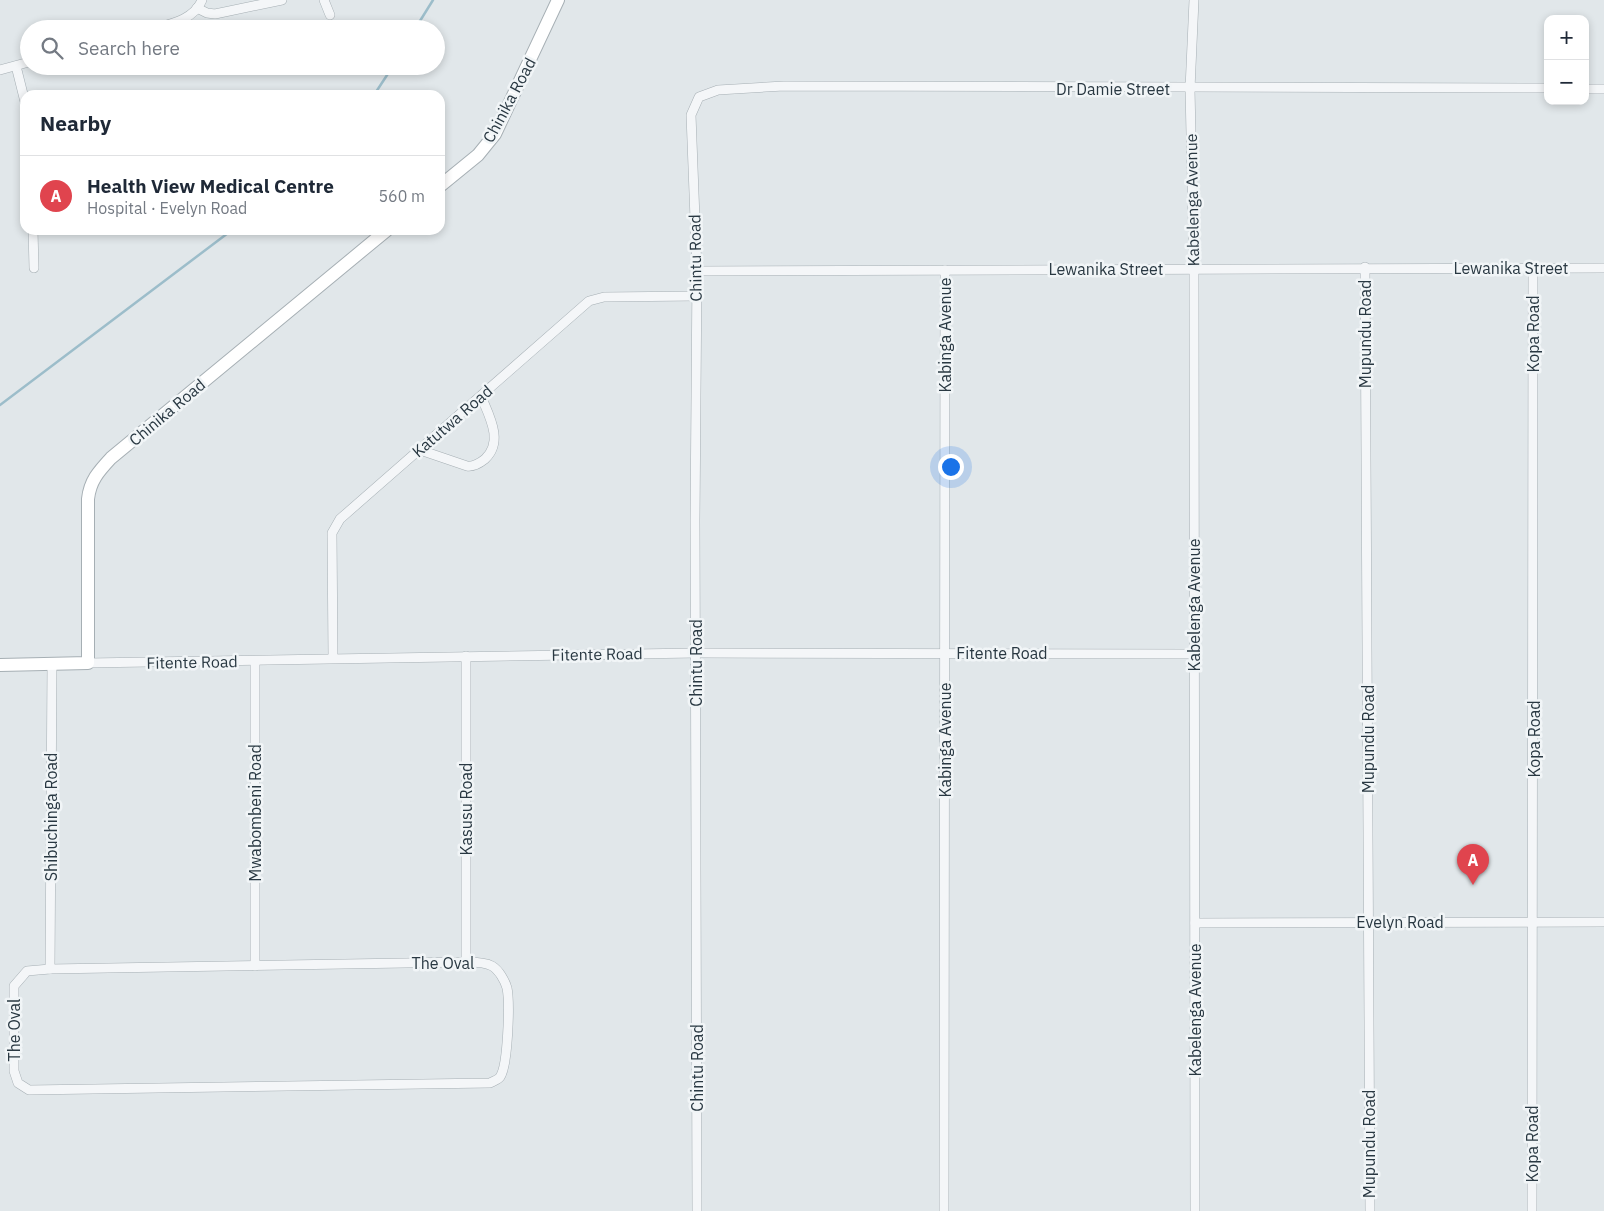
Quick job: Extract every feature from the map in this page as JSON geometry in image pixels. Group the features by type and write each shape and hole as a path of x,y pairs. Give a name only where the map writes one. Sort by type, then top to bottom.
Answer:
{"main road":[{"name":"Chinika Road","path":"445,182 478,155 494,134 558,0"},
{"name":"Chinika Road","path":"88,663 88,500 92,480 111,458 382,235"},
{"name":"Fitente Road","path":"0,665 88,663"}],"street":[{"path":"180,20 200,4 207,13 215,14 282,0"},
{"path":"324,0 330,15"},
{"name":"Kabelenga Avenue","path":"1194,0 1190,89 1194,269 1195,1211"},
{"path":"0,70 20,65"},
{"path":"16,66 22,90"},
{"name":"Dr Damie Street","path":"691,115 700,97 707,92 784,86 1190,89 1544,88"},
{"path":"1589,89 1604,89"},
{"name":"Chintu Road","path":"691,115 697,271 697,1211"},
{"path":"33,235 34,268"},
{"name":"Lewanika Street","path":"697,271 1365,267 1604,268"},
{"name":"Mupundu Road","path":"1365,267 1370,1211"},
{"name":"Kopa Road","path":"1532,1211 1534,922 1533,268"},
{"name":"Kabinga Avenue","path":"944,1211 945,270"},
{"name":"Katutwa Road","path":"333,658 332,544 335,525 589,301 604,297 696,296"},
{"path":"420,450 467,466 475,466 484,459 492,451 495,442 492,425 481,396"},
{"name":"Fitente Road","path":"88,663 696,653 1194,654"},
{"name":"Kasusu Road","path":"466,656 466,962"},
{"name":"Mwabombeni Road","path":"255,661 255,966"},
{"name":"Shibuchinga Road","path":"50,969 52,664"},
{"name":"Evelyn Road","path":"1195,923 1604,922"},
{"name":"The Oval","path":"466,962 493,966 502,975 507,989 507,1047 504,1067 499,1078 490,1083 29,1090 18,1083 14,1071 14,986 21,976 27,972 50,969 466,962"}],"waterway":[{"path":"421,20 433,0"},
{"path":"377,90 387,75"},
{"path":"0,405 225,235"}],"place":[{"name":"Health View Medical Centre","path":"1473,885"}]}
